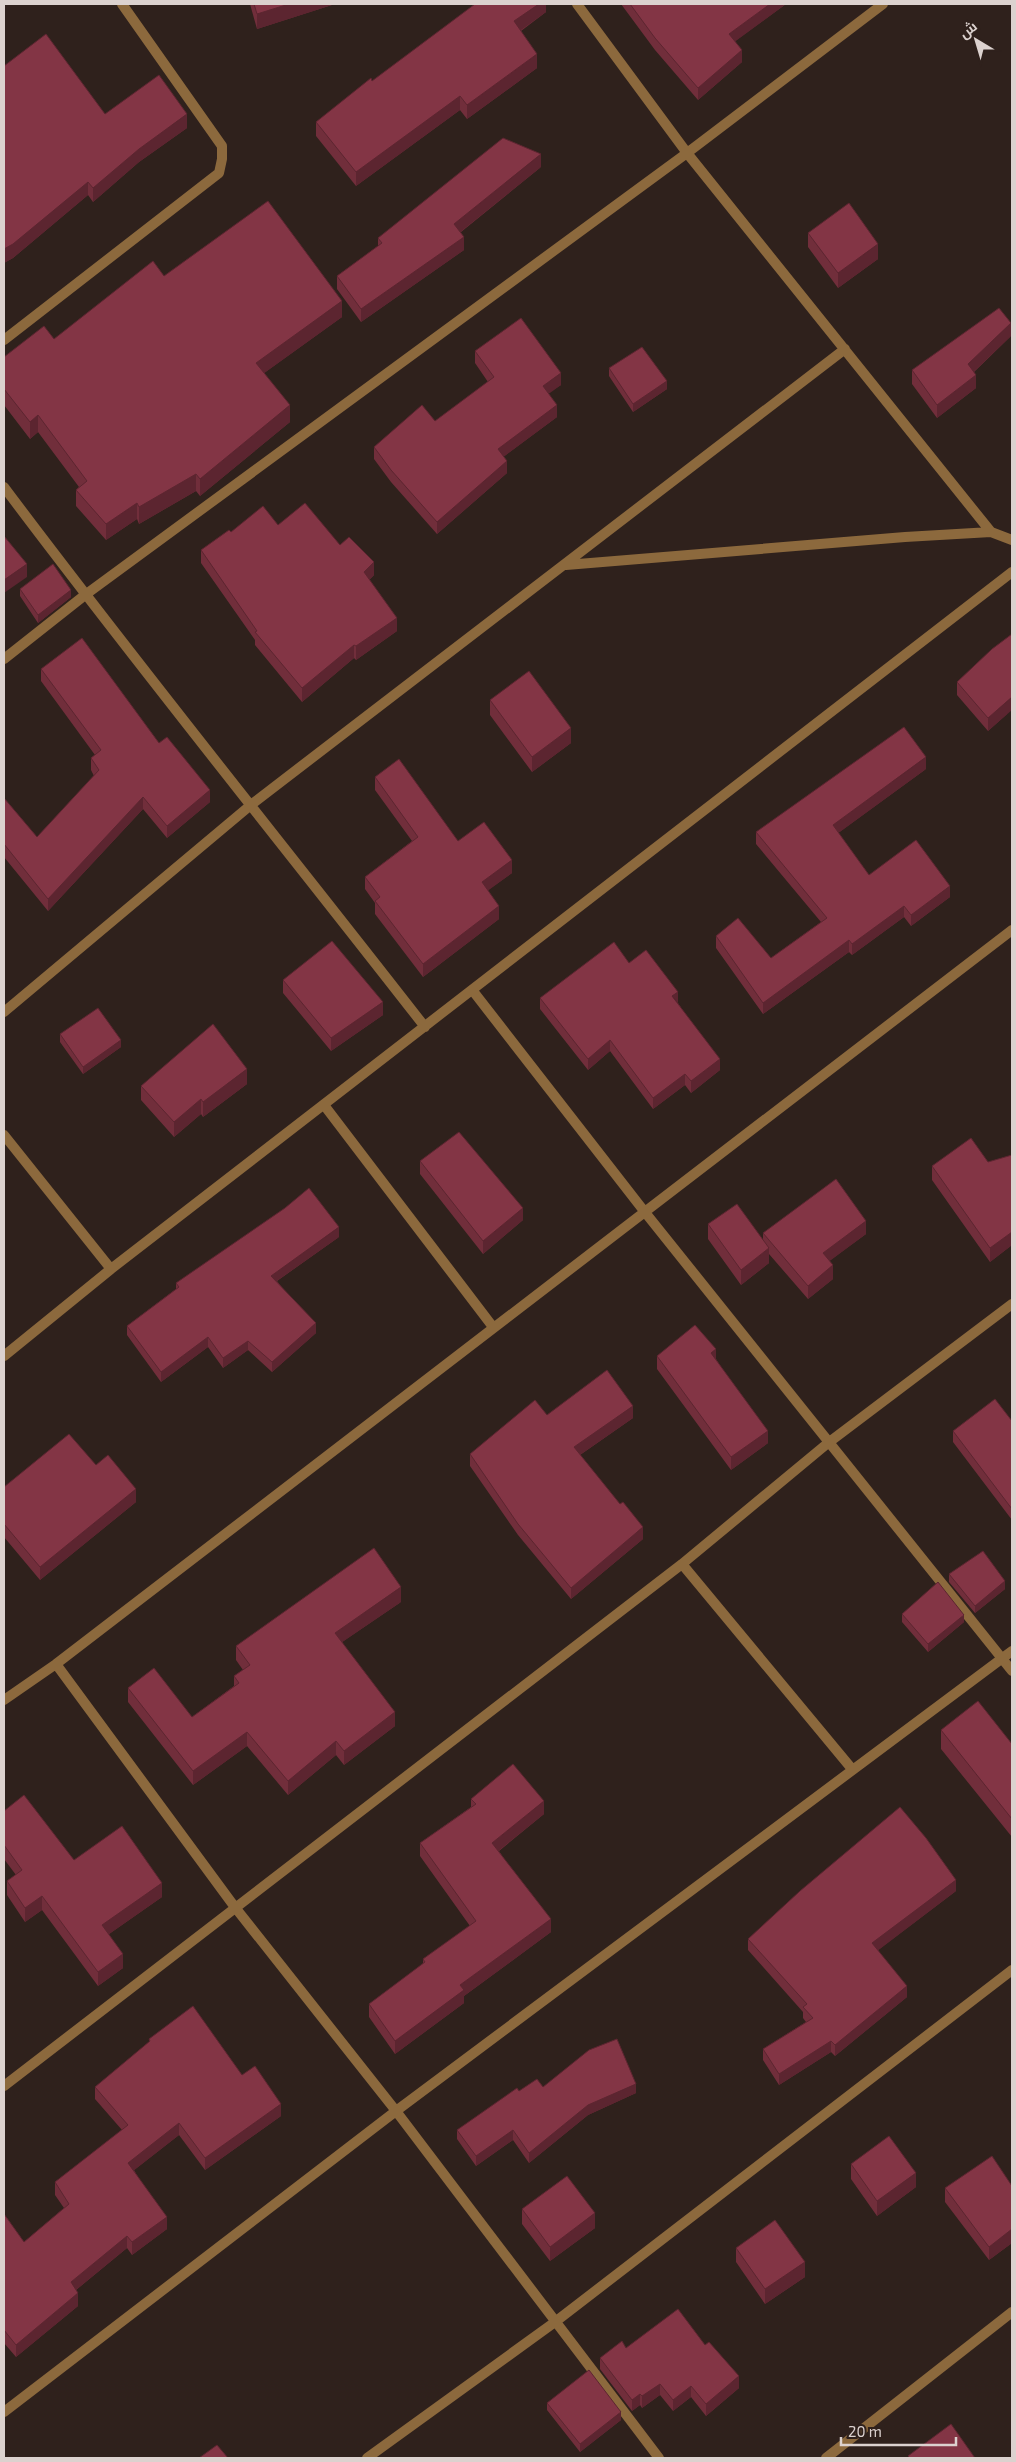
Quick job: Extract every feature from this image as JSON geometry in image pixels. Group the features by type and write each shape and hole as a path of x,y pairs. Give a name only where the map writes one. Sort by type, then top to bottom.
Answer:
{"street":[{"path":"4,340 218,173 222,159 222,146 122,4"},
{"path":"577,4 686,153 991,532"},
{"path":"4,659 85,595 686,153 883,4"},
{"path":"4,1012 252,804 845,349"},
{"path":"4,488 85,595 252,804 425,1027"},
{"path":"565,565 905,537 991,532 1012,540"},
{"path":"4,1356 111,1269 473,991 1012,572"},
{"path":"4,1700 56,1664 1012,930"},
{"path":"473,991 644,1211 1012,1671"},
{"path":"324,1105 493,1327"},
{"path":"4,1135 111,1269"},
{"path":"4,2086 234,1906 682,1564 828,1443 1012,1304"},
{"path":"682,1564 852,1769"},
{"path":"4,2412 396,2111 1012,1651"},
{"path":"56,1664 234,1906 396,2111 659,2458"},
{"path":"367,2458 555,2322 1012,1970"},
{"path":"826,2458 1012,2312"}],"building":[{"path":"254,4 289,4 257,14"},
{"path":"475,4 539,4 514,21 537,54 467,105 460,96 356,172 316,122 371,78 372,81"},
{"path":"630,4 770,4 729,34 742,50 698,88 655,38"},
{"path":"46,34 105,114 159,75 187,114 139,149 93,188 88,182 13,244 4,249 4,66"},
{"path":"503,138 541,154 454,224 464,237 361,309 337,276 382,243 378,238"},
{"path":"268,201 342,301 256,363 290,405 200,479 196,474 139,507 137,503 106,524 76,490 87,481 38,415 30,422 4,389 4,357 44,326 54,339 153,261 164,276"},
{"path":"849,203 878,244 838,273 808,233"},
{"path":"999,308 1011,323 968,364 976,375 937,405 912,370"},
{"path":"521,318 561,373 543,386 557,405 498,449 507,461 437,522 391,470 374,447 422,405 435,421 494,377 475,351"},
{"path":"642,347 667,381 633,404 609,368"},
{"path":"305,503 340,545 349,537 374,562 364,572 397,618 356,646 354,645 302,688 255,632 257,631 201,550 229,530 231,532 263,506 278,525"},
{"path":"4,536 27,564 4,580"},
{"path":"53,564 71,590 38,615 20,589"},
{"path":"1012,634 1012,697 988,718 957,682 992,649"},
{"path":"82,638 159,743 167,737 210,790 167,826 143,797 48,899 4,844 4,798 37,837 99,770 91,758 101,750 41,669"},
{"path":"529,671 571,728 532,757 490,700"},
{"path":"904,727 926,757 833,825 869,875 916,840 950,886 911,915 904,906 852,944 849,940 763,1003 716,936 738,918 771,958 827,918 756,832"},
{"path":"399,759 458,841 484,822 512,860 482,882 499,906 423,964 375,901 380,897 365,877 418,837 375,777"},
{"path":"332,941 383,1002 331,1038 283,980"},
{"path":"614,942 629,963 646,950 678,992 672,996 720,1059 691,1081 685,1074 653,1098 610,1040 588,1059 540,998"},
{"path":"98,1008 121,1040 83,1067 60,1034"},
{"path":"213,1024 247,1069 203,1102 201,1099 174,1122 141,1086"},
{"path":"459,1132 523,1208 483,1241 420,1161"},
{"path":"971,1138 988,1162 1012,1155 1012,1232 990,1248 932,1166"},
{"path":"836,1179 866,1221 823,1253 833,1265 808,1286 763,1233"},
{"path":"309,1188 339,1227 271,1276 316,1323 272,1362 248,1341 223,1358 208,1337 161,1372 127,1326 179,1287 176,1283 285,1208"},
{"path":"737,1204 769,1248 741,1270 708,1224"},
{"path":"695,1325 716,1349 711,1353 768,1431 731,1457 657,1356"},
{"path":"607,1370 633,1406 574,1447 620,1504 623,1502 643,1527 571,1588 518,1524 470,1454 535,1400 547,1415"},
{"path":"995,1399 1012,1421 1012,1509 953,1431"},
{"path":"69,1434 96,1465 108,1455 136,1489 40,1567 4,1524 4,1487"},
{"path":"374,1548 401,1587 335,1633 395,1712 344,1751 336,1741 288,1781 247,1732 193,1771 128,1688 154,1668 192,1717 239,1683 234,1676 250,1665 236,1646"},
{"path":"983,1551 1005,1581 975,1606 949,1574"},
{"path":"938,1582 964,1615 928,1644 902,1614"},
{"path":"978,1701 1012,1744 1012,1819 941,1730"},
{"path":"513,1764 544,1801 492,1843 551,1919 460,1985 464,1990 395,2041 369,2004 425,1962 423,1959 476,1921 420,1843 476,1804 471,1799"},
{"path":"24,1795 74,1860 122,1826 162,1883 102,1925 123,1954 98,1972 42,1896 25,1908 7,1881 22,1870 4,1845 4,1811"},
{"path":"900,1807 926,1838 956,1880 872,1943 907,1986 835,2045 831,2041 779,2074 763,2049 813,2018 803,2007 807,2004 748,1939 800,1891"},
{"path":"193,2006 242,2075 255,2066 281,2104 205,2158 179,2123 128,2163 167,2217 132,2242 127,2236 71,2282 78,2293 16,2345 4,2330 4,2214 24,2242 69,2204 55,2182 128,2125 95,2087 150,2041 149,2039"},
{"path":"617,2039 636,2084 588,2105 529,2153 513,2130 476,2156 457,2130 517,2088 519,2091 537,2079 543,2087 589,2050"},
{"path":"889,2136 916,2173 877,2201 851,2164"},
{"path":"992,2156 1012,2186 1012,2229 989,2247 945,2188"},
{"path":"567,2176 595,2213 550,2247 522,2209"},
{"path":"775,2220 805,2262 765,2289 736,2248"},
{"path":"678,2309 705,2345 709,2342 739,2376 706,2404 691,2386 673,2400 660,2384 632,2400 600,2358 622,2341 626,2348"},
{"path":"589,2370 621,2412 580,2444 547,2403"},
{"path":"951,2424 975,2458 910,2458 908,2456"},
{"path":"217,2445 228,2458 199,2458"}]}
